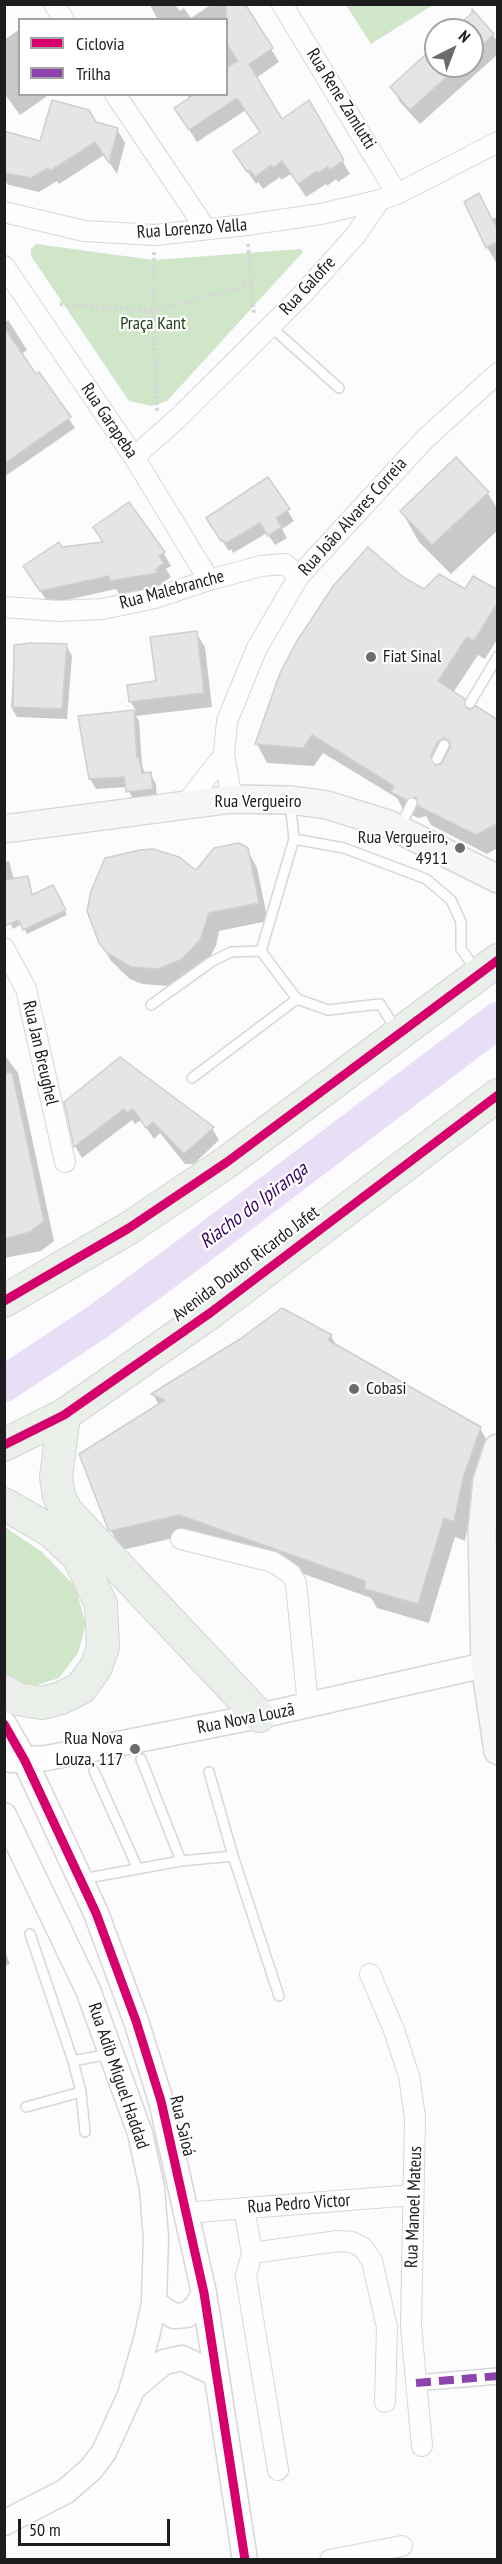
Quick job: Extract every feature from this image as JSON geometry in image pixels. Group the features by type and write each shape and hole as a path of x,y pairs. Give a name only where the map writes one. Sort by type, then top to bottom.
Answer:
{"main road":[{"name":"Rua Vergueiro","path":"4,829 232,799 290,800 327,804 399,829 498,879"},
{"path":"4,1301 129,1228 188,1189 489,967"},
{"name":"Avenida Doutor Ricardo Jafet","path":"4,1444 64,1415 210,1313 498,1095"},
{"path":"64,1415 56,1477 59,1496 67,1512 247,1719"},
{"path":"498,1448 487,1481 482,1530 498,1750"},
{"path":"4,1504 37,1520 78,1556 247,1719"},
{"path":"4,1691 17,1699 42,1703 62,1698 81,1688 96,1666 103,1647 101,1604 78,1556"}],"street":[{"path":"54,4 63,18"},
{"name":"Rua Rene Zamlutti","path":"282,4 388,197"},
{"path":"116,96 206,230"},
{"name":"Rua Galofre","path":"134,458 178,418 263,332 355,236 388,197 498,142"},
{"name":"Rua Lorenzo Valla","path":"4,212 84,231 155,235 321,214 388,197"},
{"name":"Rua Garapeba","path":"4,266 134,458 209,580"},
{"name":"Rua João Alvares Correia","path":"232,799 224,755 227,721 257,648 299,576 425,439 498,372"},
{"name":"Rua Malebranche","path":"6,606 58,611 102,609 155,598 261,566 285,564 299,576"},
{"path":"185,805 224,755"},
{"name":"Rua Jan Breughel","path":"4,948 26,989 65,1162"},
{"path":"181,1539 273,1562 291,1574 297,1583 308,1706"},
{"name":"Rua Nova Louzã","path":"15,1760 247,1719 491,1663"},
{"name":"Rua Saioá","path":"4,1724 15,1760 96,1913 154,2078 204,2293 245,2559"},
{"name":"Rua Adib Miguel Haddad","path":"4,1815 88,1990 140,2133 152,2188 156,2238 154,2303 132,2389 104,2452 91,2469 66,2491 4,2523"},
{"name":"Rua Manoel Mateus","path":"370,1974 394,2030 409,2076 415,2117 411,2326 422,2446"},
{"name":"Rua Pedro Victor","path":"184,2212 413,2194"},
{"path":"244,2208 252,2253 246,2276 278,2470"},
{"path":"252,2253 338,2241 352,2242 363,2248 372,2261 387,2326 385,2402"},
{"path":"154,2303 174,2316 181,2316 192,2311 204,2293"},
{"path":"132,2389 164,2362 182,2358 216,2374"},
{"path":"416,2383 498,2376"},
{"path":"330,2559 402,2546"}],"lane":[{"path":"263,332 339,388"},
{"path":"470,703 498,656"},
{"path":"437,759 444,745"},
{"path":"261,951 294,839 290,800"},
{"path":"399,829 412,802"},
{"path":"294,839 344,848 426,879 451,900 461,922 461,949 489,967"},
{"path":"261,951 297,999 328,1010 380,1004 399,1033"},
{"path":"151,1005 211,962 231,952 261,951"},
{"path":"192,1078 297,999"},
{"path":"141,1759 181,1861"},
{"path":"94,1771 138,1869"},
{"path":"209,1772 233,1856 279,1996"},
{"path":"80,1879 181,1861 233,1856"},
{"path":"30,1934 73,2061 81,2092 85,2132"},
{"path":"73,2061 111,2053"},
{"path":"26,2107 81,2092"}],"path":[{"path":"248,239 252,284 263,332"},
{"path":"155,245 153,312 157,410"},
{"path":"60,304 153,312 252,284"}],"green space":[{"path":"346,5 433,5 371,44"},
{"name":"Praça Kant","path":"36,244 154,260 301,249 303,252 167,401 151,406 129,401 31,256 31,249"},
{"path":"5,1527 42,1552 75,1586 86,1624 78,1653 59,1678 31,1687 9,1680 5,1675"}],"building":[{"path":"226,4 245,4 273,48 249,64 282,119 309,100 344,160 330,170 328,167 318,173 317,171 298,184 282,161 273,168 271,165 255,177 250,170 247,172 233,151 260,132 237,98 189,130 174,108 192,96 228,96 228,67 238,61 228,46 228,18 226,18"},
{"path":"472,9 480,18 466,18 472,13"},
{"path":"484,23 494,34 484,43"},
{"path":"424,56 424,78 446,78 410,110 390,87"},
{"path":"52,100 89,110 96,122 118,128 109,163 95,142 50,171 48,168 31,178 4,173 4,131 40,141"},
{"path":"479,193 498,231 498,242 486,248 464,202"},
{"path":"4,327 36,374 39,372 71,417 4,464"},
{"path":"456,457 489,492 432,545 400,511"},
{"path":"268,477 290,509 276,518 282,527 268,536 260,523 226,543 221,541 206,518"},
{"path":"129,502 165,552 159,556 164,563 156,569 158,573 110,581 109,576 40,591 23,566 59,542 62,547 103,542 93,527"},
{"name":"Fiat Sinal","path":"368,547 403,577 424,589 439,574 465,589 473,576 498,590 498,602 474,641 467,637 438,681 465,699 466,708 470,710 476,706 498,720 498,823 476,835 418,806 416,797 406,800 391,792 394,786 312,735 303,748 255,744 280,673 297,641 334,585","holes":["444,738 450,742 450,748 441,764 435,765 431,756 438,741"]},
{"path":"197,631 204,693 129,702 127,685 156,681 150,637"},
{"path":"67,644 62,709 13,707 14,645"},
{"path":"134,710 137,758 139,758 142,773 151,772 153,789 126,792 124,777 89,779 78,716"},
{"path":"239,843 248,848 259,903 209,913 200,940 182,959 158,969 131,967 107,953 99,943 87,911 91,891 105,858 153,849 179,857 196,870 214,848"},
{"path":"28,876 32,895 53,885 66,910 23,930 19,920 4,926 4,880"},
{"path":"120,1057 214,1127 184,1154 153,1122 146,1128 133,1109 127,1113 124,1109 74,1147 64,1102"},
{"path":"12,1072 44,1221 30,1232 4,1239 4,1073"},
{"path":"282,1308 332,1335 328,1340 481,1427 463,1478 454,1522 444,1518 418,1604 365,1589 365,1581 179,1515 110,1531 108,1529 79,1454 165,1400 151,1394 240,1339"}],"waterway":[{"name":"Riacho do Ipiranga","path":"4,1384 96,1323 498,1020"}],"marked path":[{"path":"416,2383 498,2376"}],"cycle path":[{"path":"4,1301 129,1228 227,1162 498,960"},
{"path":"4,1445 64,1415 210,1313 498,1095"},
{"path":"4,1724 25,1761 96,1913 136,2021 161,2101 204,2293 245,2560"}],"place":[{"name":"Fiat Sinal","path":"371,657"},
{"name":"Rua Vergueiro, 4911","path":"460,848"},
{"name":"Cobasi","path":"354,1389"},
{"name":"Rua Nova Louza, 117","path":"135,1749"}]}
